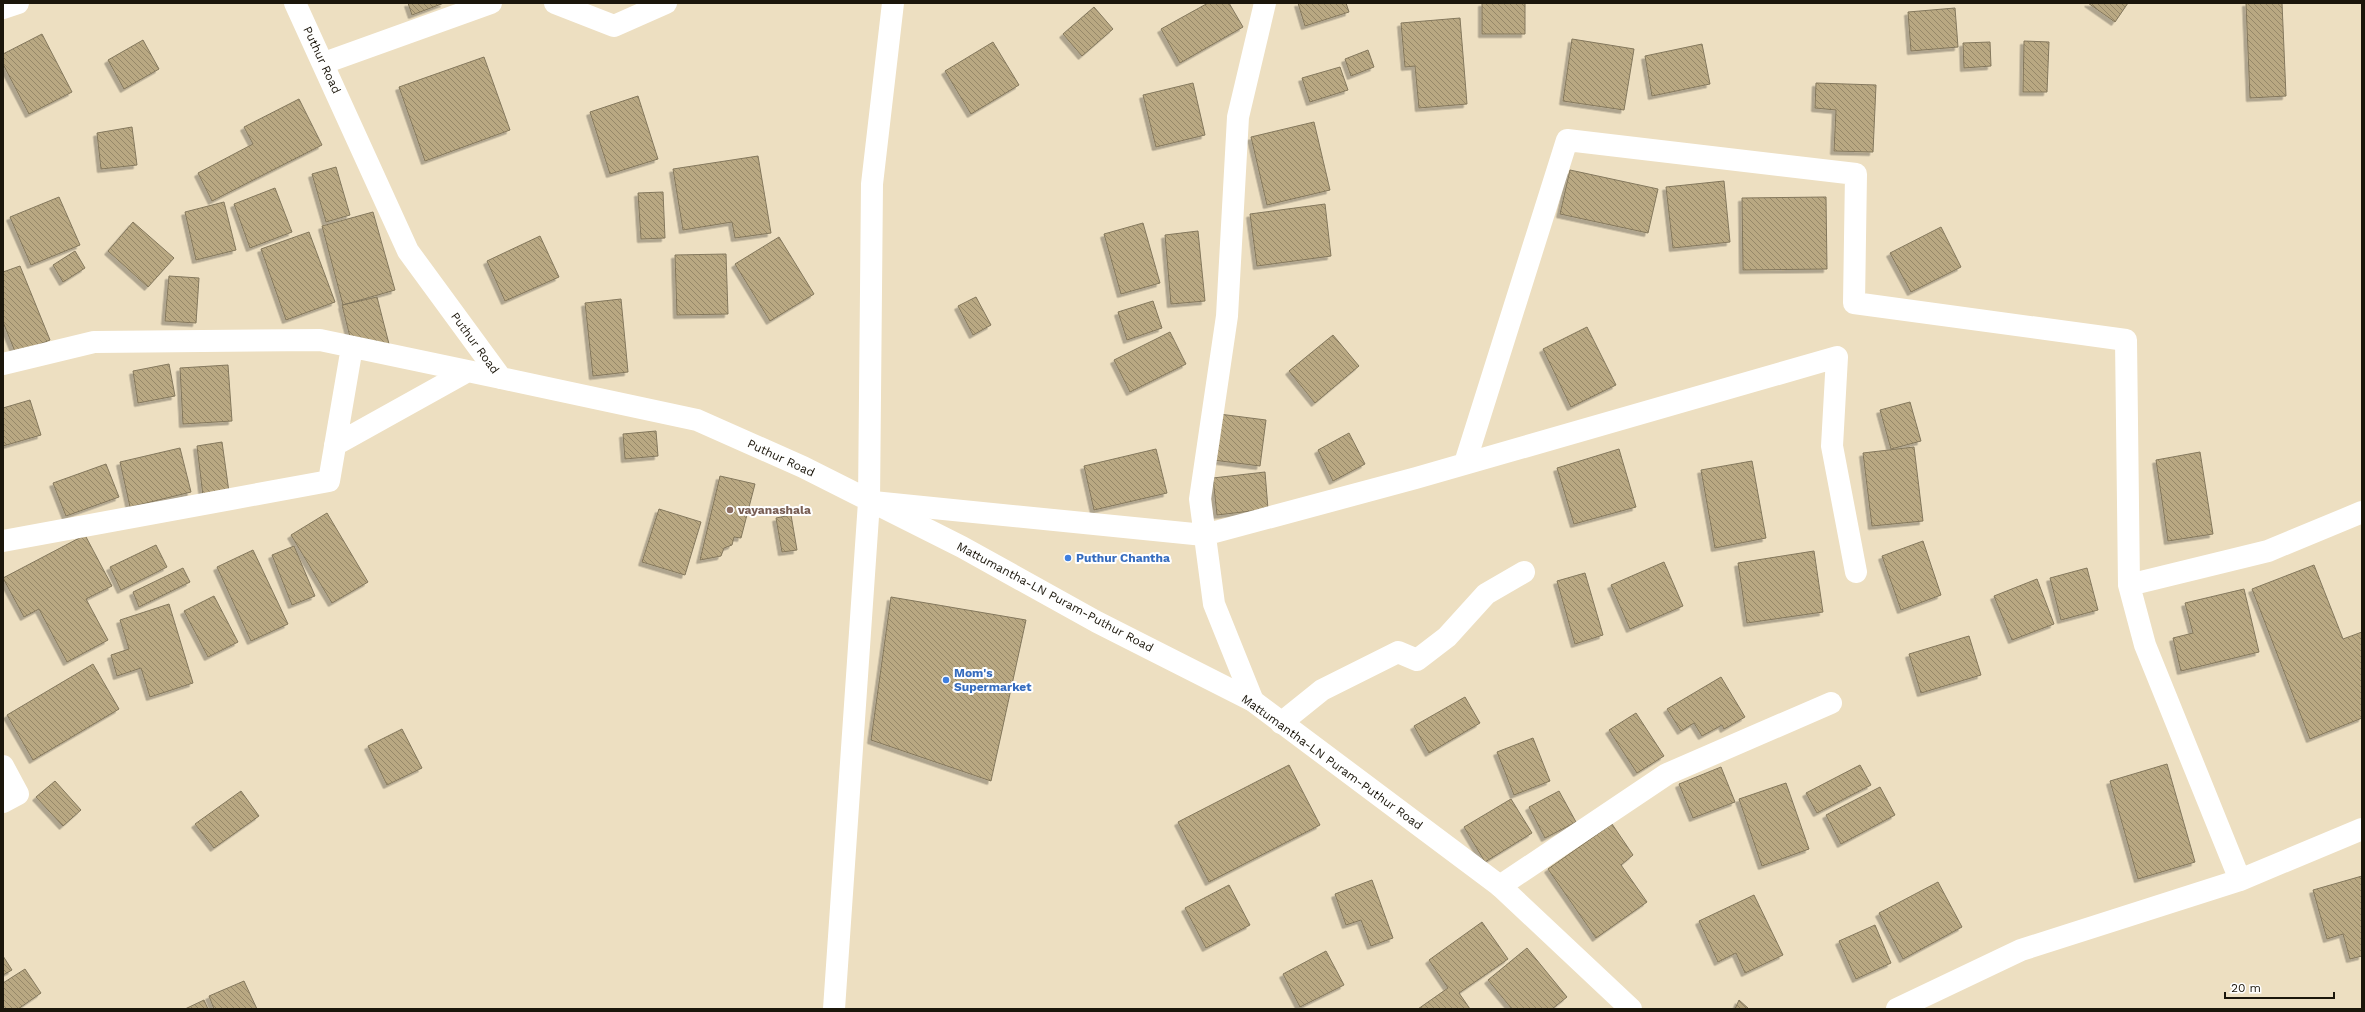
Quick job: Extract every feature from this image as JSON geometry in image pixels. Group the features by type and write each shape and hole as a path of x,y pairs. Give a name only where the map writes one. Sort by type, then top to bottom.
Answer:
{"street":[{"path":"3,8 18,3"},
{"name":"Puthur Road","path":"295,3 324,63 408,251 501,378 697,420 804,467 869,502"},
{"path":"324,63 491,3"},
{"path":"555,3 614,26 666,3"},
{"path":"834,1009 869,502 872,184 893,3"},
{"path":"1253,701 1214,604 1200,499 1227,316 1238,117 1265,3"},
{"path":"1465,463 1567,140 1856,174 1854,303 2126,340 2129,586 2145,645 2240,880"},
{"path":"3,364 94,342 320,340 501,378"},
{"path":"3,541 329,481 352,347"},
{"path":"869,502 1204,535 1465,463 1837,357 1832,446 1856,572"},
{"path":"335,445 468,371"},
{"name":"Mattumantha-LN Puram-Puthur Road","path":"869,502 962,547 1097,622 1253,701 1500,886 1631,1009"},
{"path":"2129,586 2268,551 2362,512"},
{"path":"1281,722 1322,690 1398,652 1417,660 1447,637 1486,594 1524,572"},
{"path":"1500,886 1667,774 1831,703"},
{"path":"3,766 18,794 3,802"},
{"path":"1897,1009 2021,950 2240,880 2362,829"}],"building":[{"path":"408,3 444,3 412,15"},
{"path":"1208,3 1229,3 1243,27 1180,63 1161,29"},
{"path":"1298,3 1346,3 1349,12 1305,26"},
{"path":"1482,3 1525,3 1525,34 1482,34"},
{"path":"2088,3 2128,3 2115,22"},
{"path":"2246,3 2282,3 2286,96 2250,98"},
{"path":"1094,7 1113,29 1082,56 1063,34"},
{"path":"1955,8 1958,47 1911,51 1908,12"},
{"path":"1460,18 1467,104 1419,108 1415,66 1405,67 1401,23"},
{"path":"42,34 72,92 29,114 3,64 3,54"},
{"path":"1572,39 1634,49 1624,110 1563,101"},
{"path":"143,40 159,69 124,89 108,60"},
{"path":"2024,41 2049,42 2047,92 2023,92"},
{"path":"993,42 1019,85 971,114 945,71"},
{"path":"1990,42 1991,66 1964,68 1963,43"},
{"path":"1702,44 1710,84 1652,96 1645,56"},
{"path":"1368,50 1374,67 1351,76 1345,59"},
{"path":"484,57 510,130 425,161 399,87"},
{"path":"1340,67 1348,90 1310,102 1302,78"},
{"path":"1193,83 1205,135 1156,147 1143,95"},
{"path":"1816,83 1876,85 1873,152 1834,151 1836,110 1815,108"},
{"path":"638,96 658,159 610,174 590,112"},
{"path":"299,99 322,145 212,201 198,173 253,144 244,127"},
{"path":"1314,122 1330,190 1267,205 1251,137"},
{"path":"132,127 137,165 101,169 97,133"},
{"path":"758,156 771,233 735,238 732,222 683,230 673,169"},
{"path":"336,167 350,215 326,222 312,174"},
{"path":"1570,170 1658,189 1648,233 1560,214"},
{"path":"1724,181 1730,242 1673,248 1666,187"},
{"path":"275,188 292,232 250,248 234,204"},
{"path":"663,192 665,238 641,239 638,193"},
{"path":"59,197 80,245 31,265 10,217"},
{"path":"1826,197 1827,269 1743,270 1742,198"},
{"path":"224,202 236,250 196,260 185,212"},
{"path":"1325,204 1331,256 1257,266 1250,214"},
{"path":"373,212 395,290 343,305 322,226"},
{"path":"133,222 174,258 148,287 108,251"},
{"path":"1143,223 1160,283 1121,294 1104,234"},
{"path":"1941,227 1961,267 1911,292 1890,253"},
{"path":"1198,231 1205,301 1171,304 1165,235"},
{"path":"309,232 335,302 286,320 261,249"},
{"path":"540,236 559,277 505,301 487,261"},
{"path":"779,237 814,294 770,321 735,264"},
{"path":"75,251 85,268 63,282 53,265"},
{"path":"726,254 728,314 677,315 675,255"},
{"path":"20,266 50,340 16,354 3,322 3,272"},
{"path":"169,276 199,278 196,323 165,321"},
{"path":"377,297 389,344 354,353 342,305"},
{"path":"976,297 991,325 973,335 958,306"},
{"path":"621,299 628,372 593,376 585,303"},
{"path":"1153,301 1162,328 1127,340 1118,312"},
{"path":"1587,327 1616,385 1571,407 1543,349"},
{"path":"1170,332 1186,364 1130,392 1114,360"},
{"path":"1333,335 1359,366 1315,403 1289,371"},
{"path":"169,364 175,396 138,403 133,371"},
{"path":"228,365 232,421 183,424 180,368"},
{"path":"30,400 41,435 3,446 3,408"},
{"path":"1910,402 1921,441 1891,449 1880,410"},
{"path":"1219,414 1266,420 1260,466 1213,460"},
{"path":"656,431 658,456 625,459 623,434"},
{"path":"1349,433 1365,464 1333,481 1318,450"},
{"path":"222,442 229,492 203,496 197,446"},
{"path":"1914,447 1923,521 1872,526 1863,453"},
{"path":"180,448 191,492 130,507 120,462"},
{"path":"1156,449 1167,493 1094,510 1084,466"},
{"path":"1619,449 1636,507 1574,524 1557,468"},
{"path":"2200,452 2213,534 2168,541 2156,460"},
{"path":"1752,461 1766,538 1715,548 1701,470"},
{"path":"106,464 119,497 66,516 53,483"},
{"path":"1265,472 1268,509 1217,515 1213,478"},
{"name":"vayanashala","path":"720,476 755,484 741,538 734,537 732,545 724,548 721,556 700,560"},
{"path":"659,509 701,522 685,575 642,562"},
{"path":"327,513 368,582 332,603 291,535"},
{"path":"791,515 797,550 782,552 776,518"},
{"path":"85,535 112,586 86,599 108,640 67,662 39,609 24,617 3,578"},
{"path":"1923,541 1941,595 1901,610 1882,556"},
{"path":"156,545 167,567 121,590 110,567"},
{"path":"294,546 315,596 292,605 272,555"},
{"path":"253,550 288,624 251,641 217,567"},
{"path":"1814,551 1823,612 1747,623 1738,563"},
{"path":"1664,562 1683,606 1630,629 1611,585"},
{"path":"2314,565 2343,639 2362,632 2362,718 2310,739 2252,589"},
{"path":"183,568 190,582 139,607 133,592"},
{"path":"2087,568 2098,610 2061,620 2050,578"},
{"path":"1585,573 1603,635 1575,644 1557,581"},
{"path":"2037,579 2054,624 2012,640 1994,596"},
{"path":"2244,589 2259,652 2181,671 2173,638 2193,633 2185,603"},
{"path":"214,596 238,642 208,657 184,611"},
{"name":"Mom's Supermarket","path":"891,597 1026,620 991,781 871,740"},
{"path":"169,604 193,683 150,697 141,668 117,676 111,655 129,649 120,620"},
{"path":"1969,636 1981,675 1921,693 1909,654"},
{"path":"93,664 119,709 33,760 7,715"},
{"path":"1721,677 1745,717 1724,729 1722,725 1702,736 1694,723 1681,731 1667,709"},
{"path":"1465,697 1480,723 1429,753 1414,726"},
{"path":"1636,713 1664,756 1637,773 1609,730"},
{"path":"402,729 422,768 387,785 368,746"},
{"path":"1533,738 1550,781 1514,795 1497,752"},
{"path":"2167,764 2195,862 2138,879 2110,781"},
{"path":"1289,765 1320,825 1209,882 1178,822"},
{"path":"1860,765 1871,785 1817,813 1806,793"},
{"path":"1721,767 1735,802 1693,818 1679,784"},
{"path":"55,781 81,810 63,826 36,797"},
{"path":"1786,783 1809,849 1762,866 1739,799"},
{"path":"1880,787 1895,815 1841,844 1826,815"},
{"path":"241,791 259,816 214,848 195,824"},
{"path":"1559,791 1576,822 1545,838 1529,807"},
{"path":"1511,799 1532,833 1485,862 1464,827"},
{"path":"1612,824 1633,855 1621,865 1647,902 1596,938 1548,869"},
{"path":"2362,876 2362,956 2350,959 2343,934 2327,939 2313,890"},
{"path":"1372,880 1393,938 1371,946 1361,920 1346,925 1335,894"},
{"path":"1938,882 1962,927 1903,959 1879,913"},
{"path":"1229,885 1250,925 1206,948 1185,908"},
{"path":"1754,895 1783,955 1745,973 1736,953 1718,962 1699,921"},
{"path":"1482,922 1508,959 1459,993 1470,1009 1418,1009 1448,988 1429,960"},
{"path":"1875,925 1891,963 1856,979 1839,941"},
{"path":"1527,948 1567,997 1552,1009 1512,1009 1488,980"},
{"path":"1326,951 1344,985 1300,1007 1283,974"},
{"path":"3,956 12,970 3,975"},
{"path":"25,969 41,993 18,1009 3,1009 3,983"},
{"path":"244,981 257,1009 214,1009 209,996"},
{"path":"204,1000 208,1009 185,1009"},
{"path":"1739,1000 1749,1009 1735,1009"}],"place":[{"name":"vayanashala","path":"730,510"},
{"name":"Puthur Chantha","path":"1068,558"},
{"name":"Mom's Supermarket","path":"946,680"}]}
